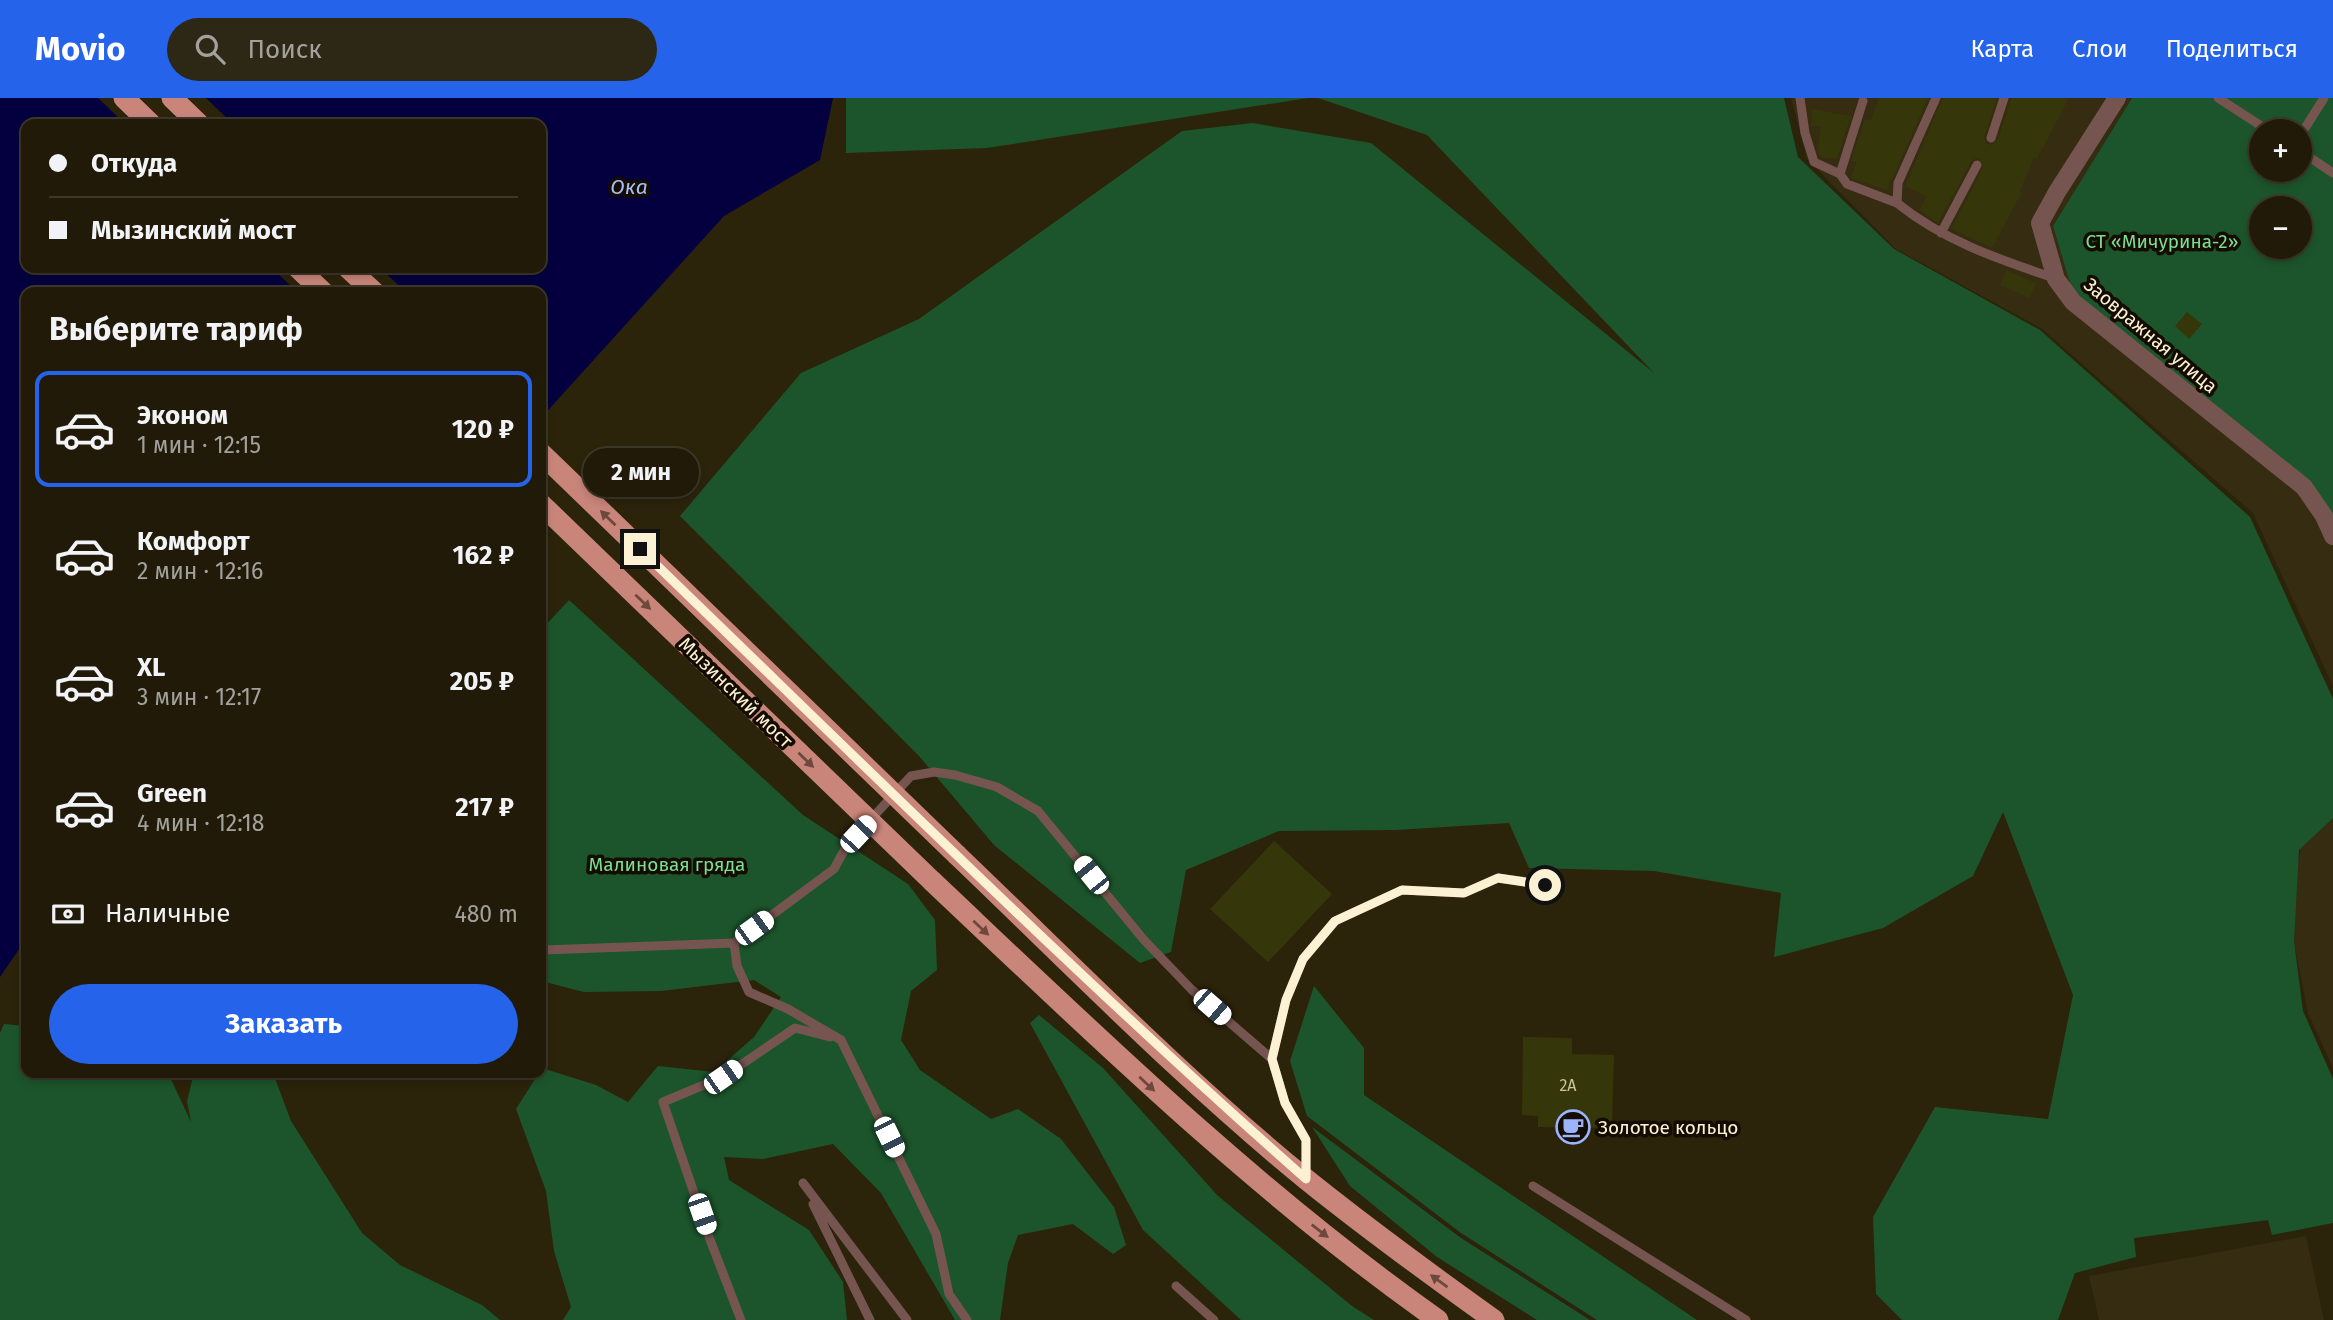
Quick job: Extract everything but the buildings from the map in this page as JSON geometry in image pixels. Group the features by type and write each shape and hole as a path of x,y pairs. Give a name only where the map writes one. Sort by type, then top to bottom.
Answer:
{"main road":[{"path":"124,98 146,119"},
{"path":"172,98 194,119"},
{"path":"303,273 318,287"},
{"path":"353,273 369,287"},
{"name":"Мызинский мост","path":"546,458 1196,1082 1306,1179 1494,1320"},
{"name":"Мызинский мост","path":"546,508 932,881 1159,1094 1298,1214 1438,1320"}],"street":[{"name":"Заовражная улица","path":"2117,98 2040,223 2056,279 2073,302 2304,487 2324,516 2333,536"}],"lane":[{"path":"1800,98 1805,133 1814,162 1840,174 1847,184 1897,203 1916,218 1961,244 2056,279"},
{"path":"1897,203 1898,183 1936,98"},
{"path":"1991,138 2004,98"},
{"path":"2218,98 2251,119"},
{"path":"2311,119 2324,98"},
{"path":"1840,174 1863,101"},
{"path":"2312,159 2333,173"},
{"path":"1941,233 1978,166"},
{"path":"546,950 734,943 834,869 847,845 911,776 934,772 955,775 997,787 1038,811 1144,940 1192,990 1272,1059"},
{"path":"1306,1179 1306,1140 1285,1103 1272,1059 1286,1000 1303,959 1335,921 1402,890 1464,893 1498,878 1556,886"},
{"path":"734,943 737,966 749,992 788,1009 841,1040 936,1234 949,1294 967,1320"},
{"path":"741,1320 709,1237 663,1102 723,1077 795,1028 841,1040"},
{"path":"870,1320 803,1184 907,1320"},
{"path":"1532,1186 1746,1320"},
{"path":"1176,1286 1214,1320"}],"shaded area":[{"path":"1791,98 2132,98 2053,226 2333,519 2333,686 2253,513 2042,329 1896,249 1807,159"},
{"path":"2333,807 2333,1068 2308,1013 2288,913 2301,847"},
{"path":"2306,1236 2324,1320 2099,1320 2089,1276"}],"green space":[{"path":"846,98 1308,98 987,148 846,153"},
{"path":"1318,98 1784,98 1798,157 1894,249 2040,330 2250,517 2333,699 2333,818 2299,850 2294,941 2303,1011 2333,1079 2333,1223 2272,1235 2268,1220 2134,1238 2136,1257 2075,1273 2058,1320 1902,1320 1876,1294 1873,1217 1935,1107 2048,1119 2073,995 2003,812 1973,876 1883,928 1774,957 1781,893 1654,871 1529,868 1509,823 1396,830 1279,831 1186,870 1171,952 1140,963 994,845 919,756 680,516 801,373 919,319 1182,131 1253,123 1371,143 1654,373 1427,135"},
{"name":"СТ «Мичурина-2»","path":"2132,98 2333,98 2333,519 2075,300 2053,226"},
{"name":"Малиновая гряда","path":"569,600 803,815 908,884 935,920 937,970 911,991 901,1040 920,1070 991,1119 1018,1109 1061,1139 1114,1207 1126,1245 1113,1254 1073,1224 1018,1235 1008,1263 1000,1320 955,1320 881,1193 833,1144 763,1159 724,1157 729,1180 809,1230 843,1282 847,1320 563,1320 571,1307 554,1251 546,1191 516,1109 536,1078 546,1078 546,1069 596,1085 628,1102 658,1066 714,1072 754,1037 781,997 754,980 661,991 584,992 546,982 546,625"},
{"path":"1314,986 1364,1048 1364,1095 1697,1320 1597,1320 1461,1233 1307,1116 1290,1061"},
{"path":"1039,1015 1103,1068 1218,1196 1352,1306 1374,1320 1241,1320 1143,1230 1030,1023"},
{"path":"4,1024 21,1026 21,1078 170,1078 191,1122 187,1101 193,1078 275,1078 291,1121 362,1233 400,1265 482,1305 500,1320 0,1320 0,1033"},
{"path":"1312,1127 1461,1238 1590,1320 1537,1320 1437,1257 1350,1186"}],"water":[{"name":"Ока","path":"0,98 833,98 820,160 724,216 546,412 546,287 21,287 21,946 0,977"}],"pier":[{"path":"98,98 206,98 228,119 120,119"},
{"path":"277,273 385,273 401,287 292,287"}],"place":[{"name":"Золотое кольцо","path":"1573,1127"}],"route":[{"path":"640,549 1081,974 1196,1082 1306,1179 1306,1140 1285,1103 1272,1059 1286,1000 1303,959 1335,921 1402,890 1464,893 1498,878 1545,885"}]}
